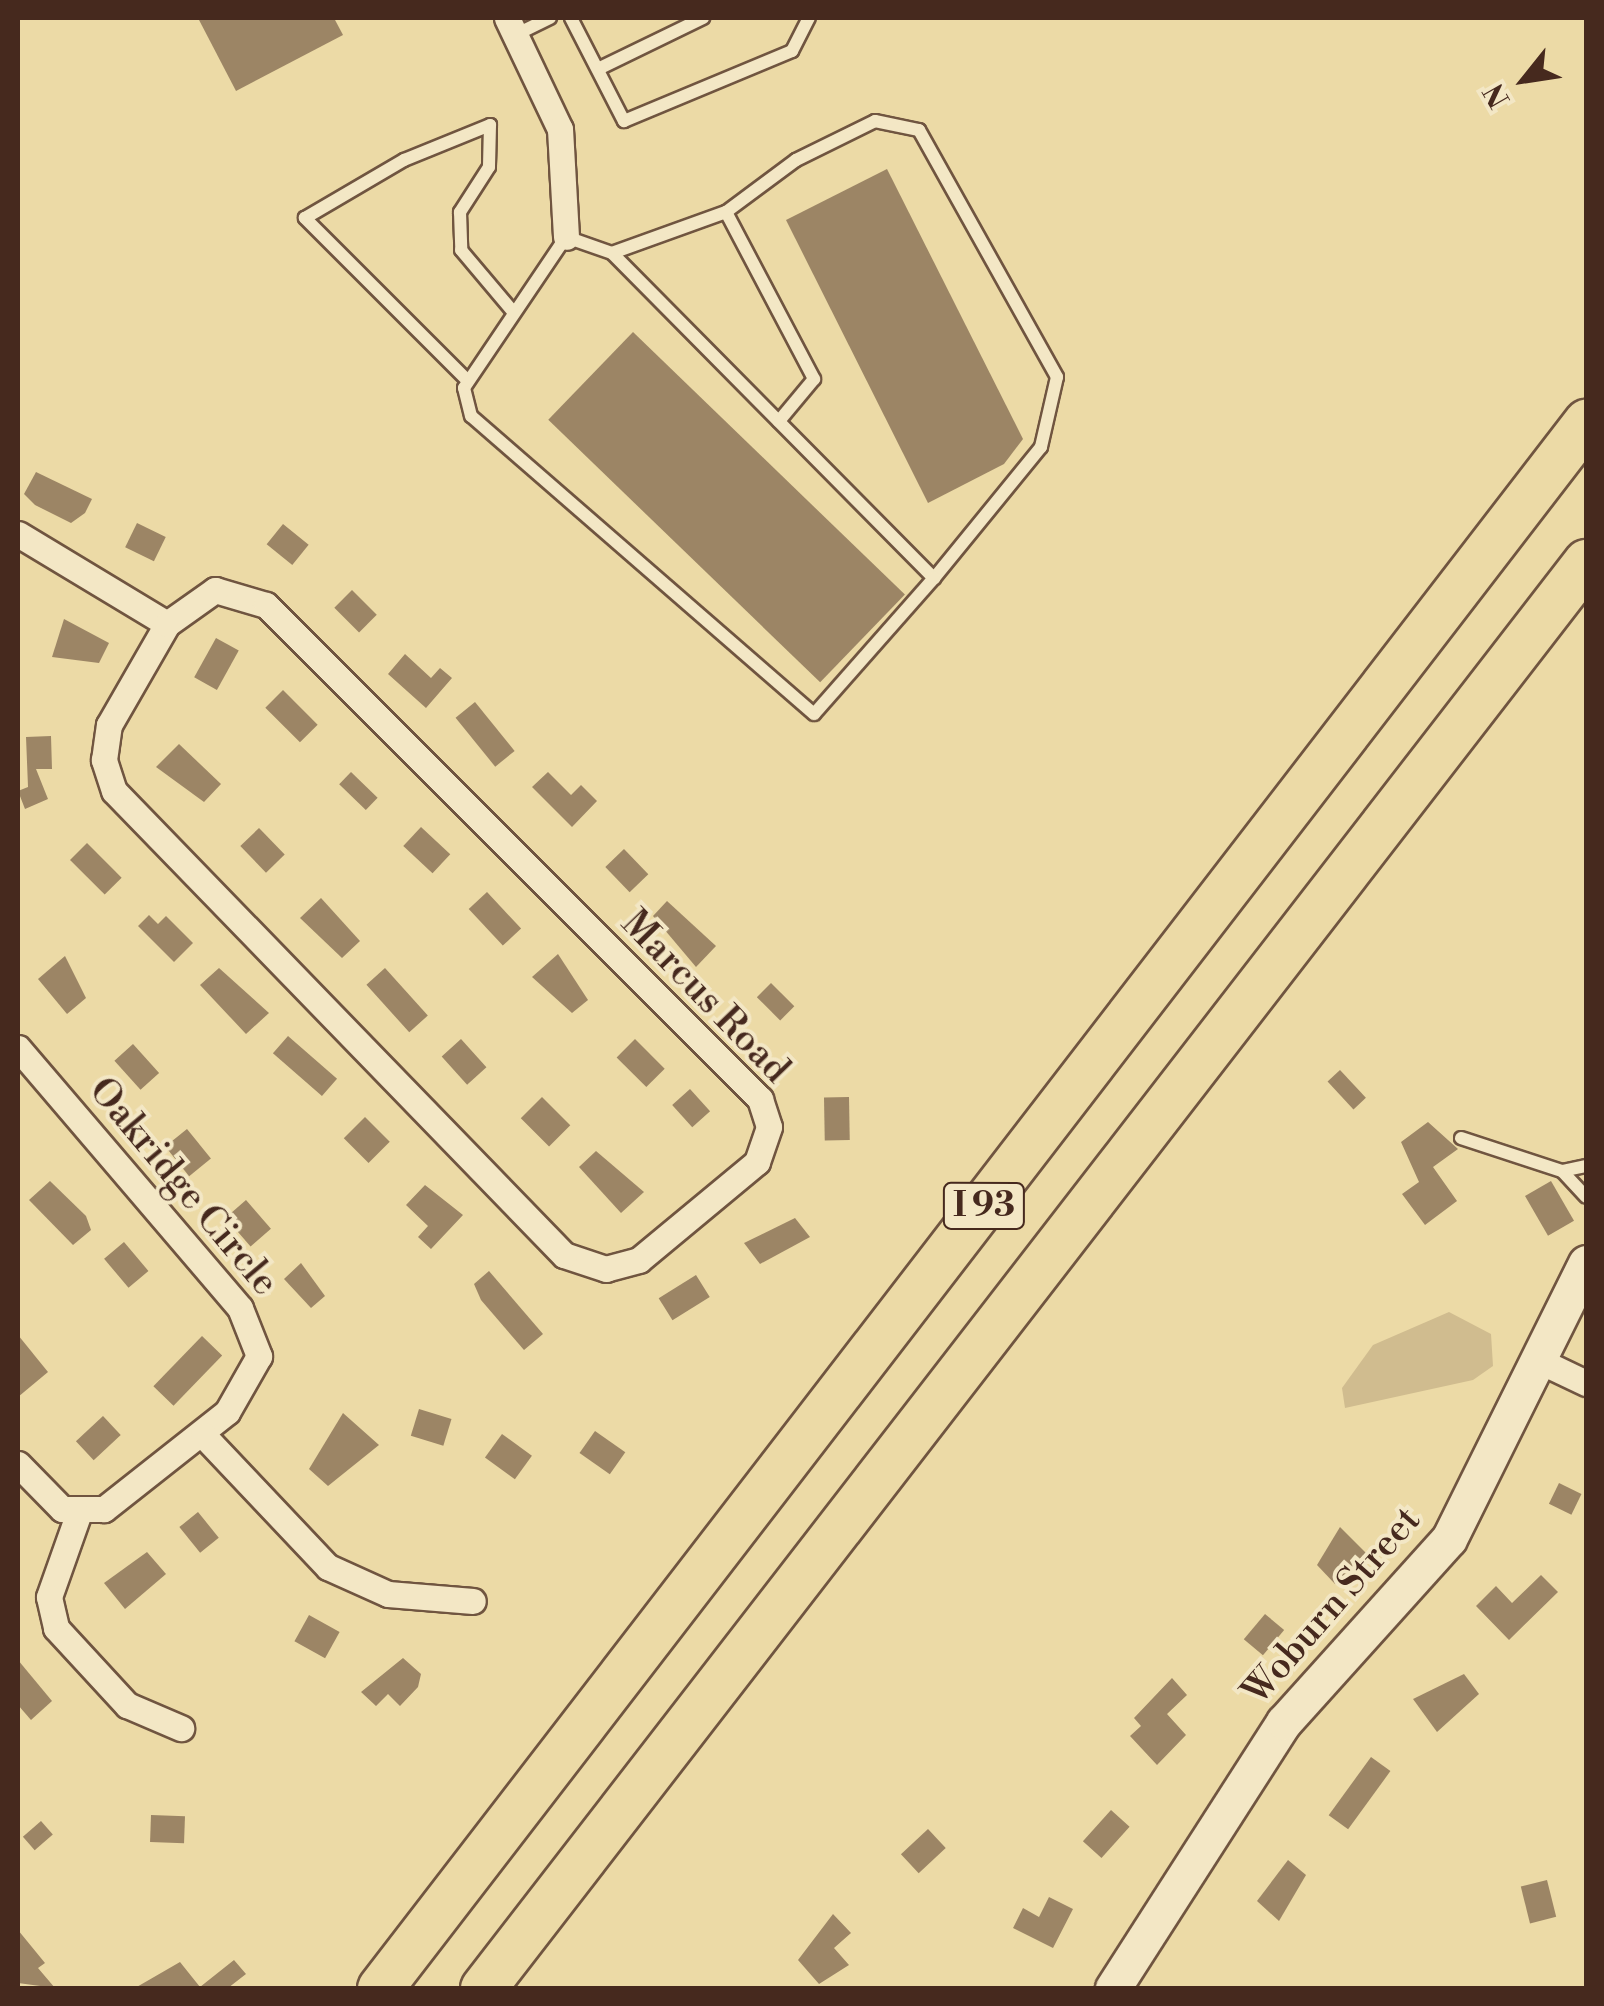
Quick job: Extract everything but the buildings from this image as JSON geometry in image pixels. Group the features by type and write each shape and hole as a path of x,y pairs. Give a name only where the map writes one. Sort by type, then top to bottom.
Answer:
{"highway":[{"name":"I 93","path":"380,1988 1586,422"},
{"name":"I 93","path":"483,1988 1586,562"}],"street":[{"path":"511,26 560,128 566,236"},
{"path":"18,534 167,624"},
{"name":"Marcus Road","path":"215,590 266,605 754,1092 769,1126 757,1162 629,1264 595,1268 555,1248 114,791 104,760 109,724 167,624 215,590"},
{"name":"Oakridge Circle","path":"18,1048 254,1332 252,1378 203,1435 124,1498 78,1515"},
{"name":"Woburn Street","path":"1113,1988 1284,1722 1449,1539 1542,1362 1586,1262"},
{"path":"1542,1362 1586,1383"},
{"path":"203,1435 328,1568 388,1594 473,1601"},
{"path":"18,1464 78,1515 50,1592 54,1624 127,1706 181,1728"}],"lane":[{"path":"511,26 550,18"},
{"path":"571,18 624,121 792,50 810,18"},
{"path":"598,69 703,18"},
{"path":"612,253 726,212 796,160 874,120 919,130 1058,376 1041,447 934,578 814,714 503,450 471,416 468,381 566,236 612,253 934,578"},
{"path":"468,381 305,218 404,160 490,126 489,167 460,212 461,250 514,314"},
{"path":"726,212 814,379 779,421"},
{"path":"1461,1138 1562,1172 1586,1197"},
{"path":"1562,1172 1586,1166"}],"shaded area":[{"path":"1449,1312 1491,1334 1493,1366 1473,1380 1345,1408 1342,1388 1373,1345"}]}
